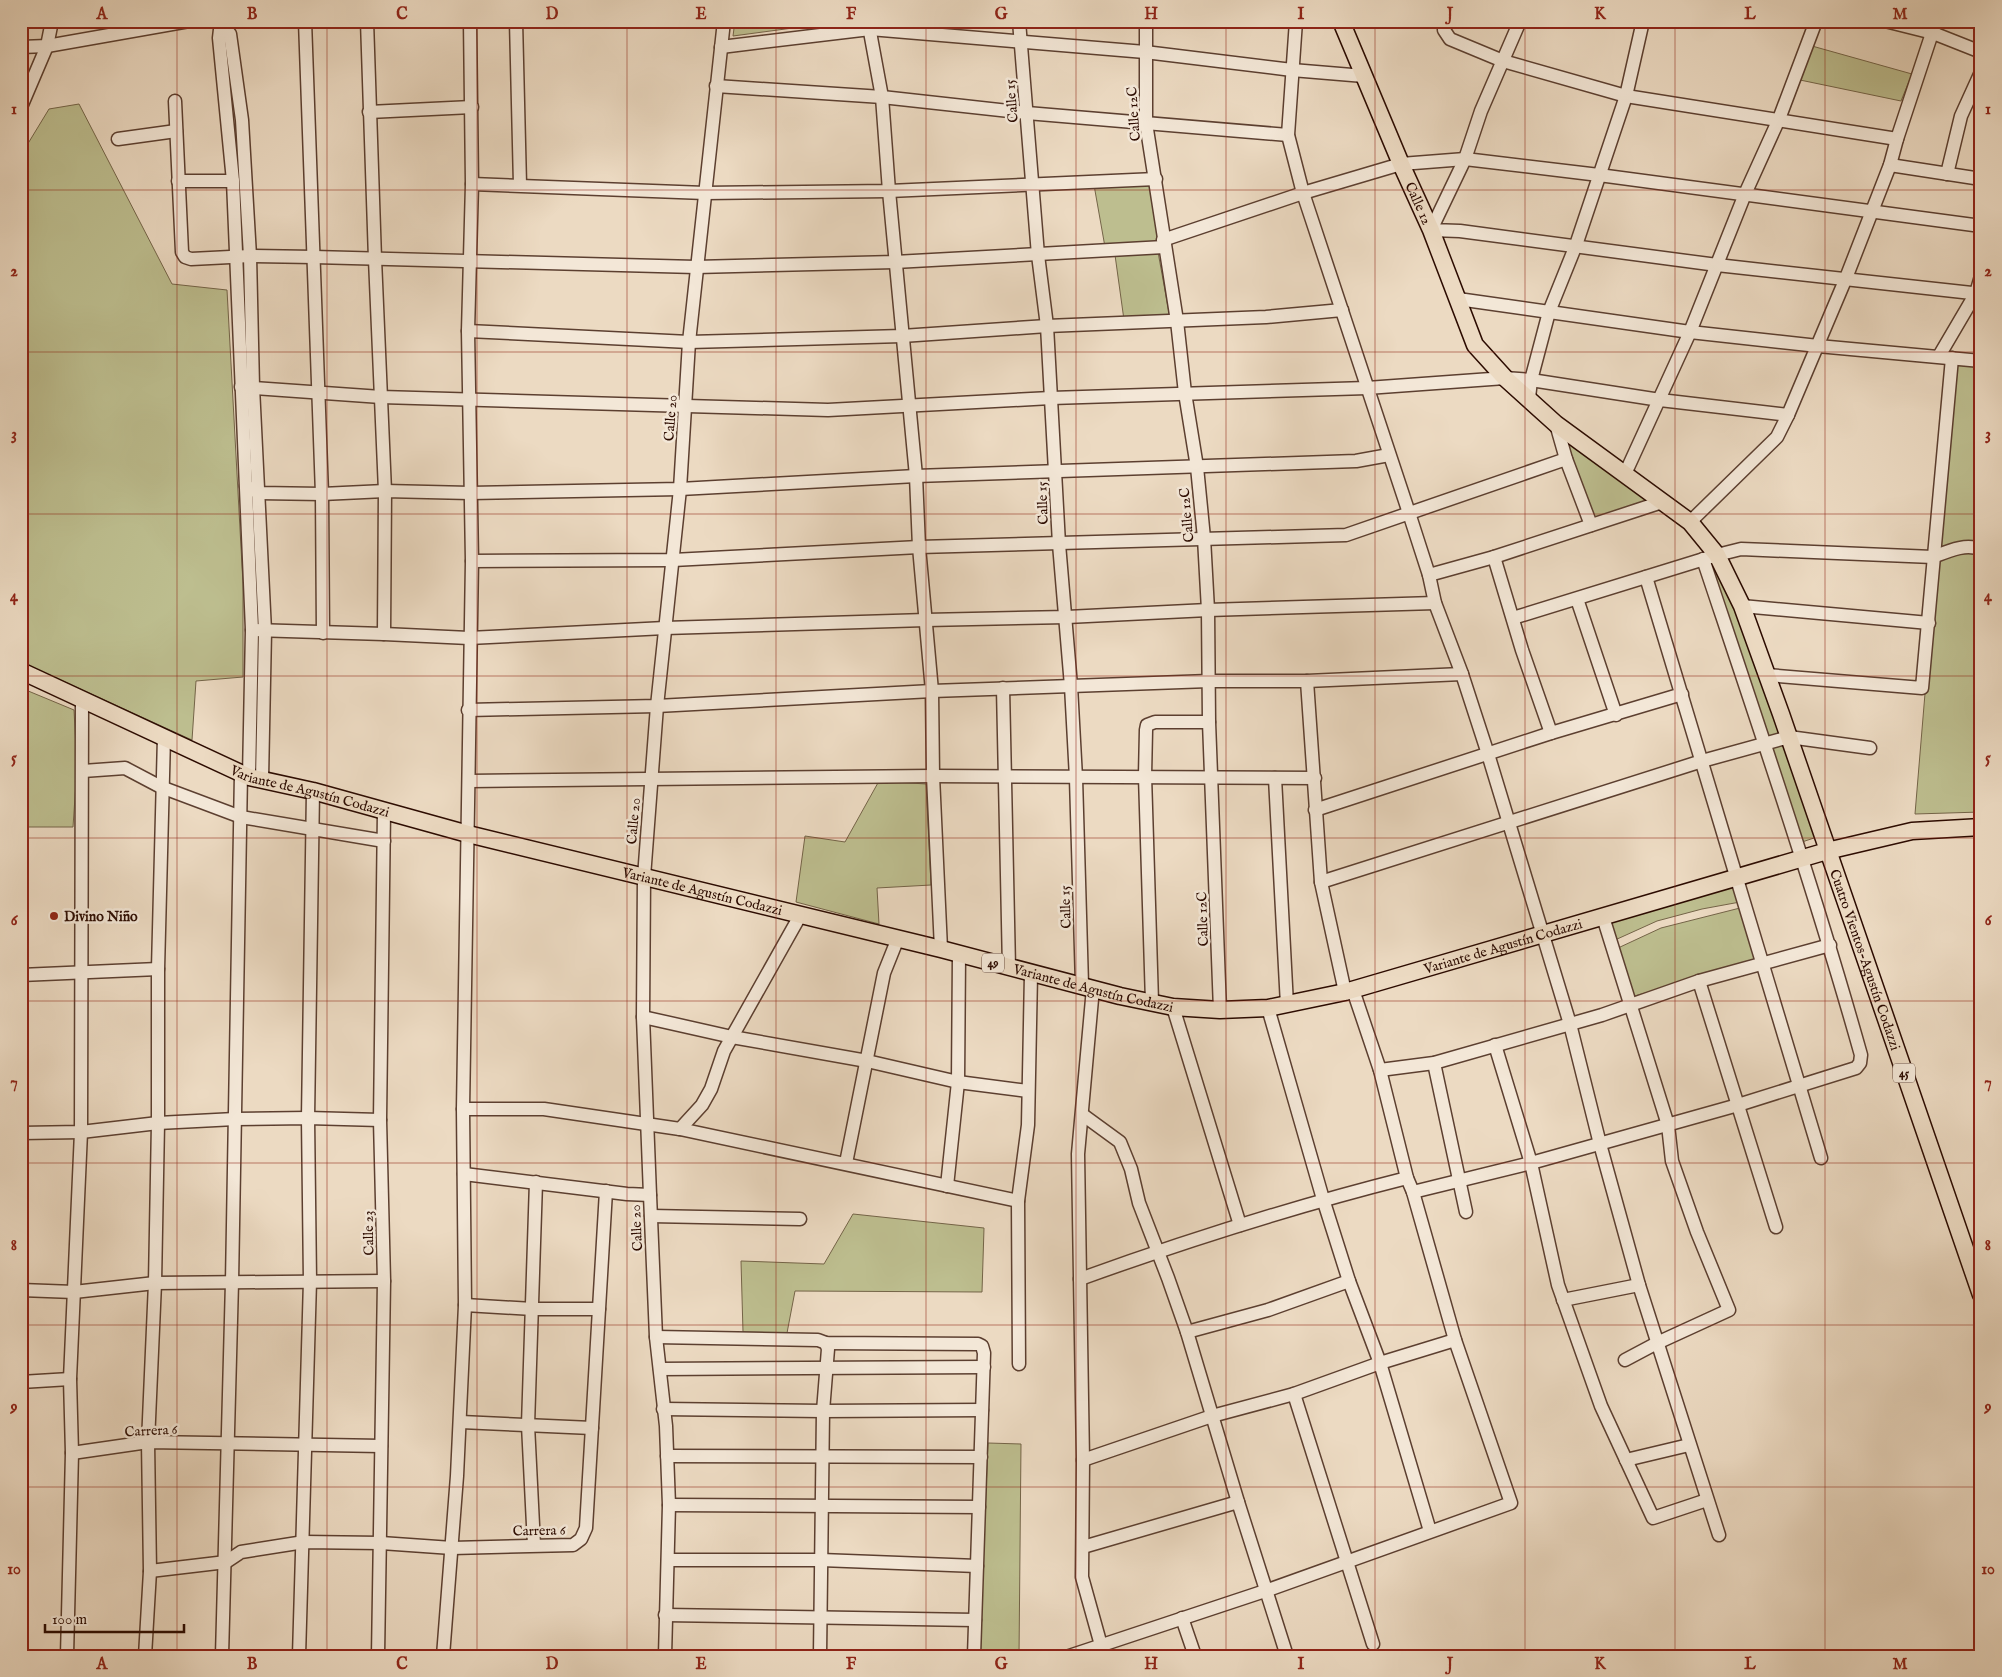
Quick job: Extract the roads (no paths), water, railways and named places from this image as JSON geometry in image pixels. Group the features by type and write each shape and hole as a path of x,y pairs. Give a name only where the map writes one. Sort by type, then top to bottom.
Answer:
{"main road":[{"name":"Calle 12","path":"1341,21 1400,164 1430,230 1475,345 1505,378 1556,424 1690,522 1710,557"},
{"name":"Cuatro Vientos-Agustín Codazzi","path":"1710,557 1742,606 1981,1295"},
{"name":"Variante de Agustín Codazzi","path":"21,671 251,776 313,791 468,834 898,938 1120,996 1173,1007 1220,1010 1268,1008 1349,991 1802,860 1827,851 1912,831 1981,827"}],"street":[{"path":"21,107 47,46 52,21"},
{"path":"21,47 47,46 189,21"},
{"path":"305,21 322,494 323,632"},
{"path":"367,21 385,491 384,634"},
{"path":"443,1656 460,1422 465,1305 463,1109 470,781 468,710 469,638 472,561 468,331 472,184 470,21"},
{"path":"516,21 520,185"},
{"name":"Calle 20","path":"665,1656 668,1560 667,1456 656,1337 650,1195 643,1017 644,876 657,706 680,490 689,342 696,267 724,21"},
{"name":"Calle 15","path":"1019,21 1038,255 1047,326 1059,544 1067,618 1088,987 1083,1115 1078,1154 1083,1460 1082,1577 1102,1651"},
{"name":"Calle 12C","path":"1146,21 1146,123 1177,321 1185,394 1197,467 1204,538 1208,610 1209,722 1220,1010"},
{"path":"1296,21 1288,135 1303,193 1429,575 1435,603 1462,674 1544,934 1640,1285 1719,1536"},
{"path":"1444,21 1444,30 1450,39 1503,61 1626,96 1897,139"},
{"path":"1520,21 1481,112 1465,159 1430,230 1460,231 1717,265 1978,294"},
{"path":"1529,398 1531,380 1550,312 1576,245 1626,96 1643,21"},
{"path":"1625,474 1690,332 1745,194 1779,119 1816,21"},
{"path":"1885,21 1935,27 1981,52"},
{"path":"221,22 219,38 233,181 236,258 247,387 259,493 258,631 251,776 241,817 229,1444 222,1656"},
{"path":"221,22 230,34 242,120 250,256 246,486 258,631"},
{"path":"869,25 882,97 895,262 916,476 932,691 933,776 941,949"},
{"path":"721,47 869,25 1146,52 1292,70 1364,76"},
{"path":"1690,522 1777,437 1788,415 1846,278 1890,165 1935,27"},
{"path":"1947,174 1961,116 1981,72"},
{"path":"716,86 882,97 1027,113 1288,135"},
{"path":"175,101 182,252 184,257 191,259 250,256 314,257 696,267 895,262 1038,255 1164,243 1303,193 1400,164 1465,159 1981,226"},
{"path":"370,112 472,107"},
{"path":"118,138 176,130"},
{"path":"1890,165 1981,179"},
{"path":"472,184 705,192 889,191 1156,178"},
{"path":"178,181 233,181"},
{"path":"1766,675 1922,688 1929,624 1945,357 1978,294 1981,276"},
{"path":"1458,299 1690,332 1981,361"},
{"path":"468,331 689,342 902,336 1047,326 1266,317 1342,310"},
{"path":"247,387 381,397 469,398 828,410 1051,398 1367,388 1505,378 1531,380 1660,400 1788,415"},
{"path":"1556,424 1566,459 1591,525"},
{"path":"246,486 259,493 322,494 385,491 470,493 680,490 916,476 1356,461 1389,455"},
{"path":"472,561 674,560 920,547 1346,535 1566,459"},
{"path":"1429,575 1662,502"},
{"path":"1513,618 1741,549 1933,557 1954,549 1976,547 1981,550"},
{"path":"1494,556 1522,650 1551,733"},
{"path":"1412,1192 1531,1163 1738,1105 1856,1068 1860,1063 1861,1055 1830,945 1765,744 1710,557"},
{"path":"1646,577 1761,965 1821,1158"},
{"path":"1577,600 1616,715"},
{"path":"258,631 469,638 665,628 926,620 1067,618 1208,610 1435,603"},
{"path":"1742,606 1929,624"},
{"path":"468,710 657,706 1003,688 1209,681 1308,681 1462,674"},
{"path":"1069,1656 1102,1651 1182,1618 1268,1590 1511,1503 1455,1340 1407,1178 1380,1070 1349,991 1321,882 1308,681"},
{"path":"1003,688 1009,968"},
{"path":"1315,810 1551,733 1682,694"},
{"path":"67,1656 72,1453 70,1378 81,1132 82,699"},
{"path":"1152,1002 1145,776 1146,730 1148,725 1155,722 1209,722"},
{"path":"145,1656 150,1571 148,1442 155,1283 161,787 164,737"},
{"path":"1321,882 1702,761 1789,737 1870,748"},
{"path":"82,772 125,768 161,787 241,817 384,841"},
{"path":"470,781 933,776 1004,778 1145,776 1315,778"},
{"path":"1275,778 1286,1005"},
{"path":"299,1656 304,1542 310,1281 308,1118 313,791"},
{"name":"Calle 23","path":"378,1656 384,1281 380,1120 384,811"},
{"path":"680,1129 702,1105 711,1089 719,1062 800,914"},
{"path":"1603,917 1668,1125 1672,1161 1697,1232 1729,1310 1625,1360"},
{"path":"846,1163 884,973 898,938"},
{"path":"1380,1070 1434,1063 1602,1015 1699,982 1830,945"},
{"path":"947,1186 958,1082 959,955"},
{"path":"21,975 158,969"},
{"path":"1019,1364 1018,1201 1028,1125 1031,974"},
{"path":"1699,982 1776,1226"},
{"path":"1173,1007 1240,1225"},
{"path":"1268,1008 1323,1199 1349,1281 1380,1364 1430,1531"},
{"path":"643,1017 732,1037 867,1061 958,1082 1028,1091"},
{"path":"1495,1045 1531,1163 1558,1285 1601,1406 1652,1518 1708,1500"},
{"path":"1434,1063 1466,1212"},
{"path":"463,1109 544,1109 680,1129 1018,1201"},
{"path":"1083,1115 1120,1142 1130,1169 1139,1203 1187,1332 1238,1502 1288,1656"},
{"path":"21,1133 81,1132 158,1123 236,1119 380,1120"},
{"path":"464,1174 650,1195"},
{"path":"1080,1279 1158,1251 1323,1199 1407,1178"},
{"path":"534,1545 528,1424 536,1182"},
{"name":"Carrera 6","path":"150,1571 226,1562 241,1552 304,1542 381,1543 452,1548 573,1545 581,1539 586,1528 606,1191"},
{"path":"651,1216 800,1219"},
{"path":"21,1290 74,1292 155,1283 384,1281"},
{"path":"1187,1332 1268,1310 1349,1281"},
{"path":"1563,1300 1640,1285"},
{"path":"465,1305 533,1309 599,1309"},
{"path":"656,1337 978,1344 982,1346 984,1366 974,1656"},
{"path":"1083,1460 1212,1416 1294,1394 1455,1340"},
{"path":"820,1656 823,1411 828,1349 826,1342"},
{"path":"660,1369 984,1366"},
{"path":"21,1382 70,1378"},
{"path":"1294,1394 1373,1644"},
{"path":"663,1409 982,1410"},
{"path":"460,1422 592,1428"},
{"name":"Carrera 6","path":"72,1453 148,1442 381,1446"},
{"path":"1626,1460 1689,1445"},
{"path":"667,1456 981,1457"},
{"path":"1083,1546 1238,1502"},
{"path":"668,1505 979,1507"},
{"path":"668,1560 820,1560 977,1566"},
{"path":"666,1615 975,1620"},
{"path":"1182,1618 1195,1656"}],"place":[{"name":"Divino Niño","path":"54,916"}]}
